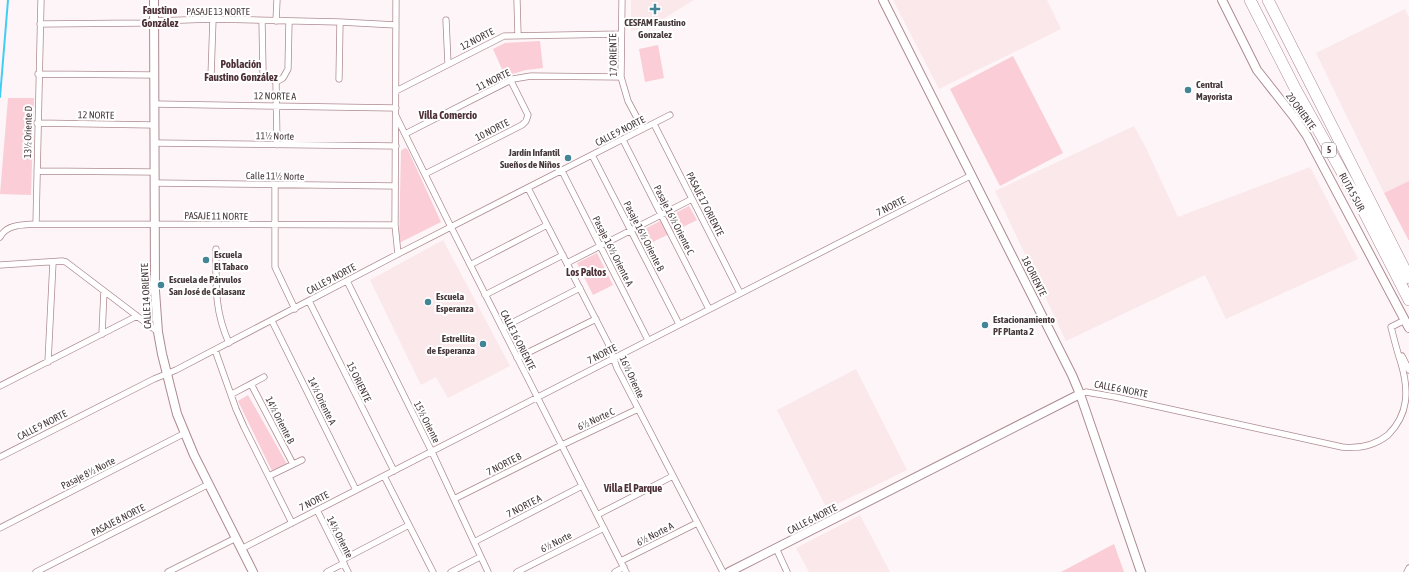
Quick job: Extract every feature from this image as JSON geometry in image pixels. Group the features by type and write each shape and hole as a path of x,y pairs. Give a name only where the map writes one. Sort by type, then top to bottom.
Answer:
{"highway":[{"name":"RUTA 5 SUR","path":"1250,0 1296,90 1365,214 1409,300"},
{"name":"RUTA 5 SUR","path":"1268,0 1409,278"}],"street":[{"name":"13½ Oriente D","path":"36,224 38,74 41,0"},
{"name":"CALLE 14 ORIENTE","path":"154,0 154,291 158,332 166,374 184,433 253,572"},
{"path":"276,21 278,0"},
{"name":"CALLE 16 ORIENTE","path":"396,0 395,225 398,254"},
{"path":"517,0 518,35"},
{"name":"17 ORIENTE","path":"622,0 621,77 628,101 643,129"},
{"name":"18 ORIENTE","path":"883,0 1068,364 1080,394 1141,572"},
{"name":"20 ORIENTE","path":"1222,0 1257,70 1307,136 1407,324"},
{"name":"PASAJE 13 NORTE","path":"40,24 142,23 154,21 212,19 396,25"},
{"path":"211,76 212,19"},
{"path":"446,20 448,64"},
{"path":"262,21 263,72 276,82 277,145"},
{"path":"276,82 283,78 288,69 289,21"},
{"path":"339,79 340,22"},
{"name":"12 NORTE","path":"396,91 500,38 518,35 621,34"},
{"path":"38,74 154,75"},
{"name":"11 NORTE","path":"405,134 521,77 621,77"},
{"name":"10 NORTE","path":"425,174 522,125 526,121 528,115 511,81"},
{"name":"12 NORTE A","path":"154,104 396,108"},
{"name":"CALLE 16 ORIENTE","path":"396,116 451,228 625,570"},
{"name":"CALLE 9 NORTE","path":"0,457 154,379 176,370 398,254 670,116"},
{"name":"12 NORTE","path":"37,123 154,125"},
{"name":"PASAJE 17 ORIENTE","path":"654,124 740,293"},
{"name":"Pasaje 16½ Oriente C","path":"623,140 709,309"},
{"name":"11½ Norte","path":"154,143 396,146"},
{"name":"Pasaje 16½ Oriente B","path":"592,155 679,324"},
{"path":"37,171 154,172"},
{"name":"Pasaje 16½ Oriente A","path":"562,171 648,340"},
{"name":"7 NORTE","path":"241,548 538,398 679,324 972,175"},
{"name":"Calle 11½ Norte","path":"154,183 395,186"},
{"path":"275,185 275,267 295,309"},
{"name":"16½ Oriente","path":"528,188 608,343 613,358 638,409 723,572"},
{"path":"567,263 692,199"},
{"path":"0,237 2,232 9,227 36,224"},
{"name":"PASAJE 11 NORTE","path":"36,224 395,225"},
{"path":"470,265 547,225"},
{"path":"216,249 216,290 218,311 229,343"},
{"path":"485,295 563,255"},
{"path":"48,362 53,262"},
{"path":"0,265 66,262 158,332"},
{"name":"15½ Oriente","path":"347,281 432,452 488,572"},
{"path":"502,328 580,288"},
{"path":"102,334 104,291"},
{"name":"15 ORIENTE","path":"309,301 394,471"},
{"path":"0,386 137,316"},
{"path":"517,358 596,319"},
{"name":"14½ Oriente A","path":"272,320 356,490"},
{"name":"CALLE 6 NORTE","path":"729,572 1086,392 1115,397 1342,447 1364,447 1374,443 1392,431 1403,416 1408,404 1407,386 1391,327 1407,324"},
{"path":"1396,345 1409,370"},
{"path":"215,350 244,427 292,523"},
{"path":"232,394 264,377"},
{"name":"14½ Oriente B","path":"251,384 293,464"},
{"name":"6½ Norte C","path":"562,445 638,409"},
{"name":"Pasaje 8½ Norte","path":"0,528 184,433"},
{"name":"7 NORTE B","path":"454,499 562,445"},
{"path":"269,476 302,460"},
{"path":"384,476 431,571"},
{"path":"597,515 673,476"},
{"name":"PASAJE 8 NORTE","path":"36,572 209,484"},
{"name":"7 NORTE A","path":"474,542 582,486"},
{"name":"14½ Oriente","path":"317,510 348,572"},
{"name":"6½ Norte A","path":"621,561 697,523"},
{"path":"326,572 343,561 409,526"},
{"name":"6½ Norte","path":"517,572 604,528"},
{"path":"168,572 236,538"},
{"path":"776,548 787,572"},
{"path":"451,572 480,557"},
{"path":"1407,572 1409,568"},
{"path":"615,572 625,570"}],"shaded area":[{"name":"CESFAM Faustino Gonzalez","path":"631,0 694,0 658,22 631,31"},
{"path":"893,0 1047,0 1061,29 939,89"},
{"path":"1405,9 1409,18 1409,181 1384,193 1316,53"},
{"path":"540,41 543,68 526,70 505,76 493,49 505,43"},
{"path":"658,45 664,78 645,82 639,49"},
{"path":"1013,56 1063,153 1000,186 950,89"},
{"path":"8,98 34,98 31,195 0,194"},
{"path":"1134,126 1146,148 1178,217 1310,167 1358,259 1226,319 1205,275 1066,341 995,191"},
{"path":"406,148 441,222 399,243 401,151"},
{"path":"1409,181 1409,241 1384,193"},
{"path":"689,206 697,220 645,246 633,235"},
{"name":"Escuela Esperanza","path":"443,240 510,366 448,398 436,377 421,385 370,280"},
{"path":"597,253 613,285 593,295 577,263"},
{"path":"856,369 907,470 827,509 777,410"},
{"path":"248,395 287,464 272,471 238,401"},
{"path":"860,515 890,572 809,572 796,548"},
{"path":"1114,544 1124,572 1061,572"}],"waterway":[{"path":"0,97 8,0"}],"place":[{"name":"CESFAM Faustino Gonzalez","path":"655,9"},
{"name":"Central Mayorista","path":"1188,90"},
{"name":"Jardín Infantil Sueños de Niños","path":"568,158"},
{"name":"Escuela El Tabaco","path":"206,260"},
{"name":"Escuela de Párvulos San José de Calasanz","path":"161,285"},
{"name":"Escuela Esperanza","path":"428,302"},
{"name":"Estacionamiento PF Planta 2","path":"985,325"},
{"name":"Estrellita de Esperanza","path":"483,344"}],"district":[{"name":"Faustino González","path":"160,16"},
{"name":"Población Faustino González","path":"241,70"},
{"name":"Villa Comercio","path":"448,115"},
{"name":"Los Paltos","path":"586,272"},
{"name":"Villa El Parque","path":"633,488"}]}
